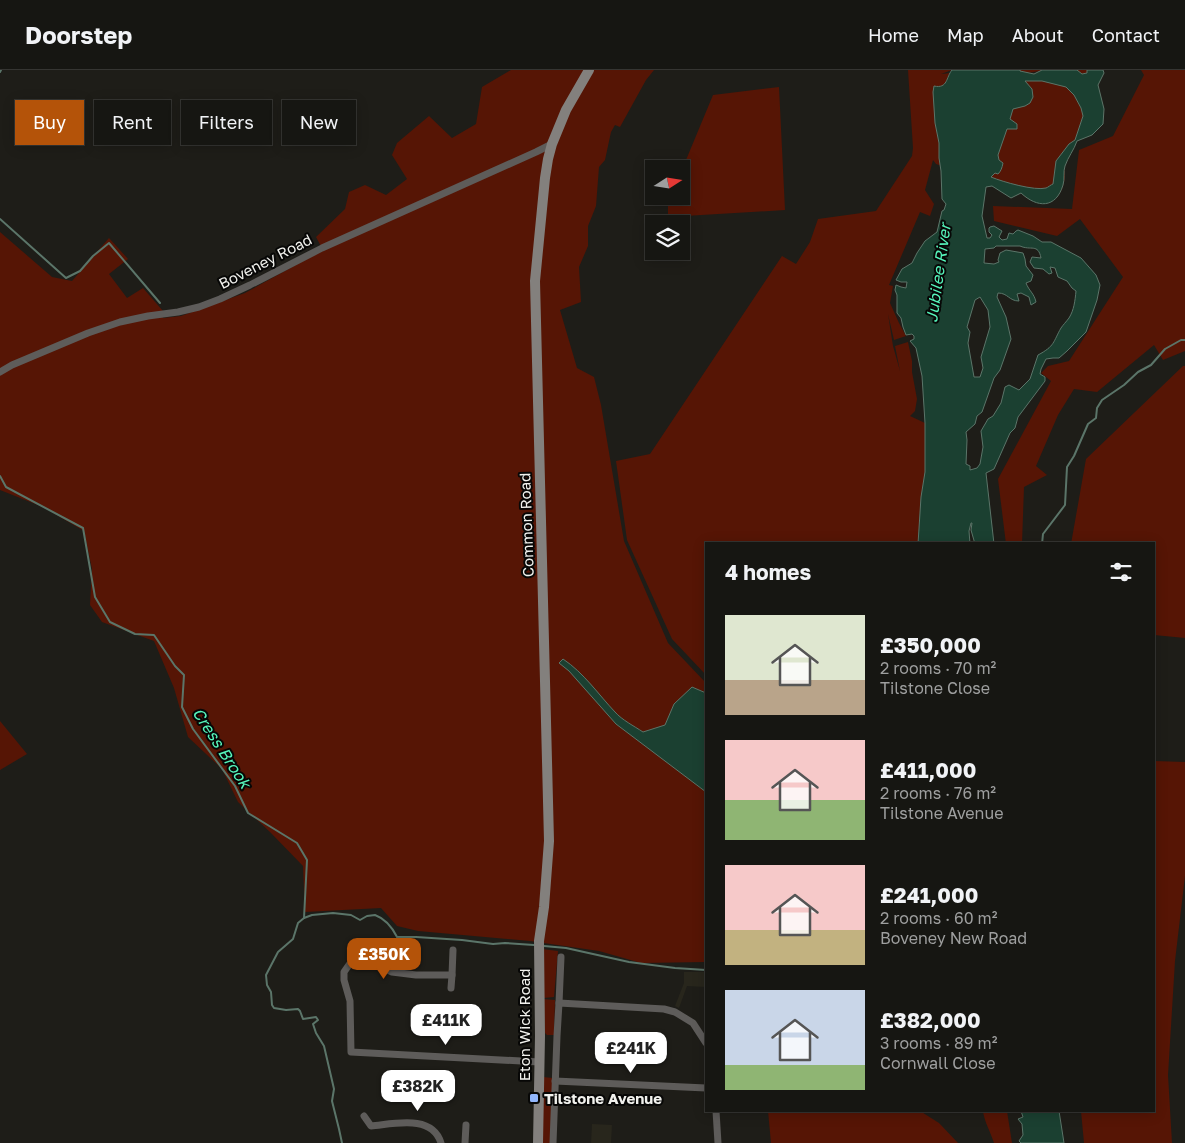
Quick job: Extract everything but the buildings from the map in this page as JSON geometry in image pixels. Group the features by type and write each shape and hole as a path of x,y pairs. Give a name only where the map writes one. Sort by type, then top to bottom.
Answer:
{"main road":[{"name":"Common Road","path":"544,907 549,841 534,295 536,259 548,159 566,110 589,70"},
{"name":"Eton Wick Road","path":"538,1143 540,1062 539,941 544,907"}],"street":[{"name":"Boveney Road","path":"0,372 12,365 88,333 120,322 178,312 220,299 322,248 552,144"},
{"path":"536,152 548,159"},
{"path":"451,988 453,950"},
{"path":"452,975 416,975 392,972 362,958 351,962 344,972 344,980 350,1001 351,1052 540,1062"},
{"path":"553,1143 557,1036 562,1003 561,958"},
{"path":"562,1003 664,1009 675,1012 693,1023 705,1041"},
{"path":"540,1036 557,1036"},
{"path":"555,1081 705,1088"},
{"path":"716,1112 718,1143"},
{"path":"364,1116 370,1126 413,1122 428,1126 440,1137 441,1143"},
{"path":"465,1143 466,1126"}],"shaded area":[{"path":"511,70 654,70 646,80 620,127 615,125 611,132 605,160 599,167 596,206 588,226 588,246 579,267 581,302 560,310 577,368 594,377 601,405 624,541 668,643 705,682 705,962 641,963 599,951 530,941 418,931 397,926 381,908 305,912 303,866 238,802 222,769 188,737 174,688 154,641 102,622 90,605 92,569 84,531 43,507 0,490 0,232 52,277 72,281 109,238 128,259 109,274 127,298 143,288 163,311 163,318 181,316 245,293 323,250 316,237 345,209 349,192 365,185 386,195 407,179 392,155 397,143 429,116 452,138 476,124 482,87"},
{"path":"908,70 952,70 941,74 951,73 948,168 936,164 933,160 925,190 934,204 930,216 920,212 889,285 893,286 890,303 906,336 894,340 888,314 893,346 900,371 895,346 908,342 912,361 917,399 915,411 910,416 925,423 925,472 921,497 918,542 705,542 705,674 672,639 627,540 616,461 650,454 782,256 796,264 810,242 818,219 876,211 912,156"},
{"path":"1017,70 1046,70 1021,74"},
{"path":"1046,70 1103,70 1104,73 1098,85 1104,109 1103,124 1092,135 1077,141 1065,166 1065,177 1061,192 1055,199 1047,203 1041,203 1030,200 1021,193 1011,198 989,177 993,155 1018,78"},
{"path":"1141,70 1185,70 1185,351 1163,360 1154,345 1097,392 1074,389 1058,415 1036,466 1047,475 1024,487 1022,542 1006,542 998,479 1051,381 1041,373 1048,366 1069,361 1123,277 1080,219 1057,236 994,221 993,206 1072,209 1079,150 1113,136 1144,75"},
{"path":"779,87 785,210 690,216 668,215 668,205 690,205 690,160 686,160 713,95"},
{"path":"1185,366 1185,638 1155,635 1155,542 1071,542 1086,459"},
{"path":"0,721 27,754 0,770"},
{"path":"1155,761 1185,762 1185,876 1175,961 1168,1075 1172,1143 1084,1143 1081,1112 1155,1112"},
{"path":"542,949 558,951 554,997 544,998"},
{"path":"684,972 705,972 705,987 687,986 679,1008 675,1006 684,983"},
{"path":"543,999 555,1000 554,1035 547,1035 545,1033"},
{"path":"543,1077 553,1078 551,1143 540,1143"},
{"path":"768,1112 922,1112 939,1123 958,1143 771,1143"},
{"path":"983,1112 1007,1112 1012,1143 994,1143"},
{"path":"592,1124 612,1125 611,1143 591,1143"}],"water":[{"name":"Jubilee River","path":"952,70 1020,70 1034,74 1042,70 1077,70 1082,74 1087,73 1087,70 1103,70 1104,73 1098,85 1104,109 1103,124 1092,135 1077,141 1065,166 1063,185 1056,198 1045,204 1033,201 1021,193 1011,198 992,186 986,187 982,216 987,238 990,238 992,235 989,232 989,228 994,226 1002,231 999,237 1002,240 1007,239 1009,233 1013,234 1018,230 1042,242 1051,242 1081,258 1096,275 1100,285 1086,332 1059,358 1046,359 1040,374 1045,377 1045,381 1018,417 1015,428 1010,433 994,469 986,473 994,542 974,542 971,523 969,531 970,542 918,542 921,497 925,472 925,423 922,376 916,348 910,341 914,339 914,336 912,334 906,335 901,318 897,313 897,295 895,290 896,285 906,288 907,282 896,280 902,269 912,263 925,241 937,232 942,211 946,204 942,199 939,143 935,123 933,92 934,86 942,86","holes":["1025,81 1042,81 1066,87 1074,95 1083,116 1075,140 1069,144 1056,161 1053,184 1041,189 991,177 995,173 998,174 1002,168 1003,163 999,160 998,155 1007,129 1017,129 1017,124 1010,119 1013,109 1025,106 1030,103 1033,97 1032,89","996,246 1020,246 1038,250 1041,258 1032,257 1030,262 1034,268 1043,269 1049,274 1052,273 1050,267 1055,268 1058,277 1067,281 1076,291 1076,295 1071,315 1051,346 1038,355 1030,379 1019,390 1009,385 1005,387 1001,403 981,431 983,447 980,464 977,468 970,470 970,466 966,464 966,432 975,424 977,416 982,412 1011,339 1006,317 997,297 998,293 1019,301 1017,294 1021,293 1029,297 1031,305 1036,302 1026,283 1031,281 1033,275 1026,266 1023,253 1006,250 1000,253 999,262 994,264 984,263 985,249","980,297 988,310 990,327 981,357 983,368 980,377 974,377 968,343 970,332 967,327 975,300"]},
{"path":"563,659 571,665 618,715 643,732 665,725 674,704 692,687 705,693 705,791 616,724 569,671 559,663"},
{"path":"1021,1112 1059,1112 1064,1143 1021,1143 1019,1141 1023,1135 1022,1124 1018,1119 1023,1117"}],"waterway":[{"path":"0,219 66,278 80,271 93,256 109,243 160,303"},
{"path":"1042,542 1043,534 1065,505 1067,467 1088,424 1096,418 1097,408 1102,400 1124,385 1138,372 1151,365 1165,349 1181,340 1185,340"},
{"name":"Cress Brook","path":"0,476 6,487 83,528 95,597 110,622 135,634 154,635 175,666 184,675 182,707 193,729 235,786 248,813 297,843 307,860 304,918"},
{"path":"342,1143 332,1101 334,1089 324,1046 313,1024 318,1020 316,1017 303,1019 298,1009 274,1008 271,992 267,985 266,975 278,952 293,939 298,923 312,915 333,913 351,915 360,920 367,916 375,915 388,924 397,937 534,945"},
{"path":"544,946 566,948 629,962 705,970"}],"place":[{"name":"Tilstone Avenue","path":"534,1098"}]}
